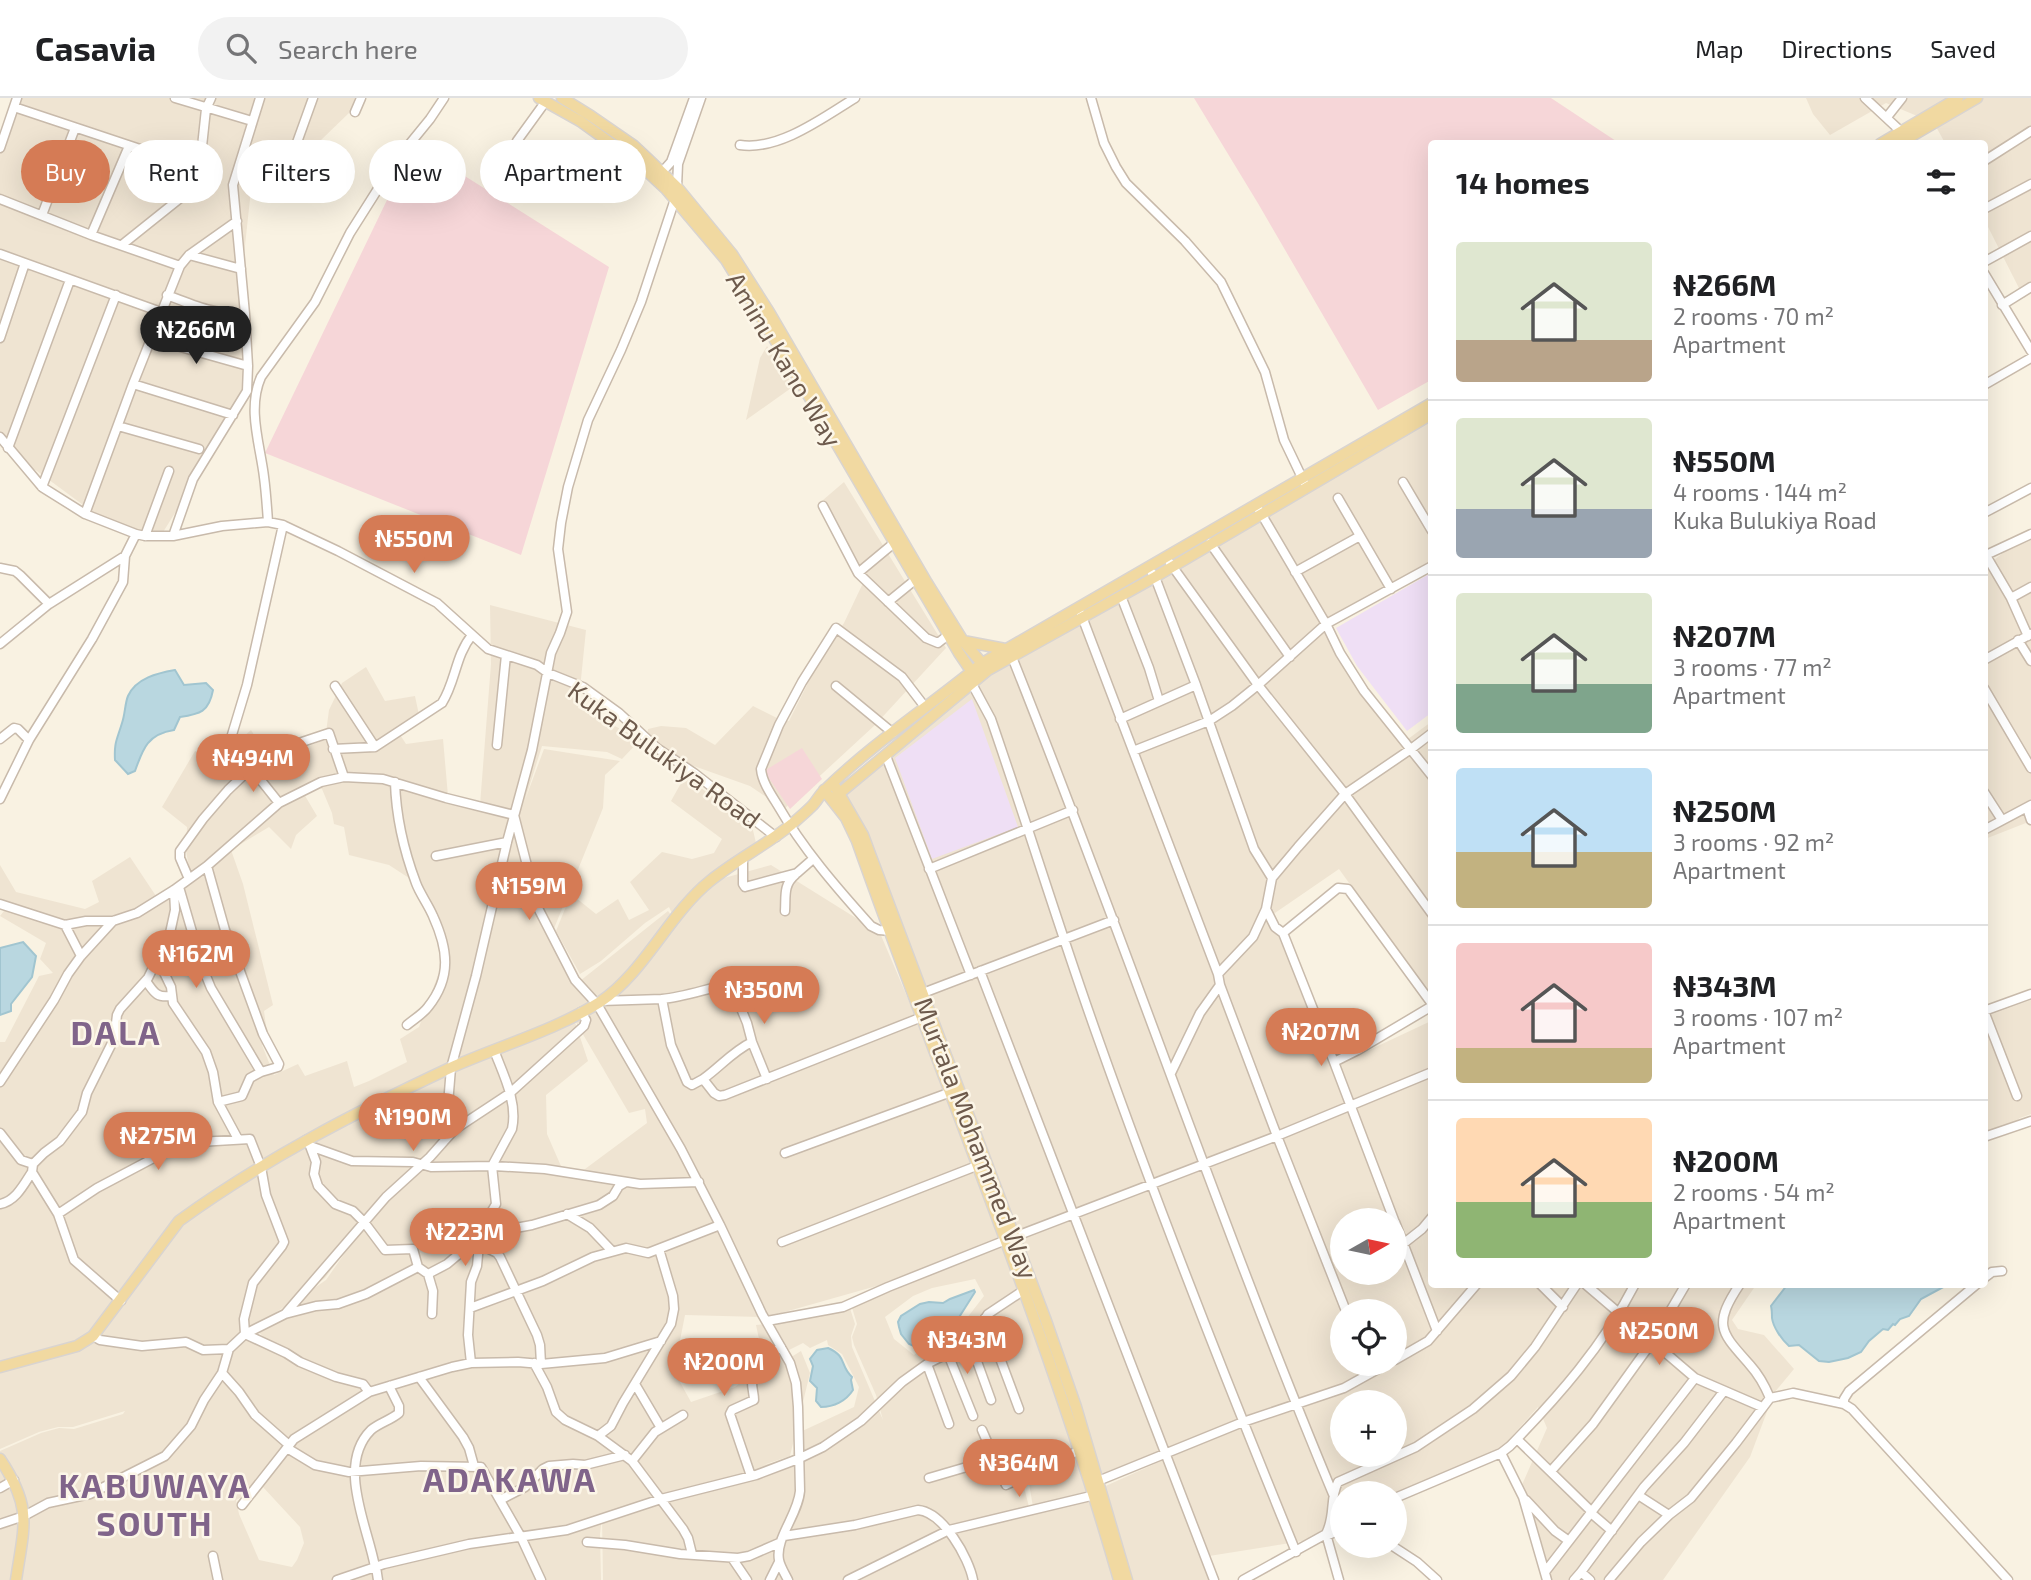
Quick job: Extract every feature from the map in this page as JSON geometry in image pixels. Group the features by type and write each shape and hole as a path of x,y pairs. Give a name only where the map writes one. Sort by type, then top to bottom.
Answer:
{"main road":[{"name":"Aminu Kano Way","path":"562,98 633,145 662,172 745,272 894,544 973,678"},
{"path":"1907,137 1958,98"},
{"path":"1907,137 1977,98"},
{"name":"Aminu Kano Way","path":"549,101 629,155 675,199 736,273 801,374 963,641 985,667"},
{"path":"963,641 1008,653 1082,617 1155,577 1258,509 1428,405"},
{"path":"1304,482 1428,416"},
{"path":"812,806 836,796 886,756 985,667 1078,606 1190,541 1258,509"},
{"path":"1190,541 1197,551"},
{"path":"956,683 959,653"},
{"path":"0,1367 77,1346 93,1336 179,1221 261,1167 451,1068 599,1002 623,982 709,881 790,826 829,787 956,683 973,678"},
{"path":"852,815 850,794 856,780"},
{"name":"Murtala Mohammed Way","path":"829,787 852,815 870,854 923,993 1010,1238 1024,1290 1095,1495 1119,1580"},
{"name":"Murtala Mohammed Way","path":"836,796 857,841 979,1165 1060,1362 1127,1580"},
{"path":"0,1459 20,1494 24,1516 16,1580"}],"street":[{"path":"175,98 252,121"},
{"path":"203,140 206,109 211,98"},
{"path":"173,536 193,479 247,391 245,314 233,185 260,98"},
{"path":"298,140 313,98"},
{"path":"355,113 361,98"},
{"path":"268,522 256,431 255,401 261,377 315,302 350,233 381,184 444,98"},
{"path":"662,172 671,162 694,98"},
{"path":"677,187 678,163 701,98"},
{"path":"740,145 766,143 798,132 855,98"},
{"path":"1091,98 1104,143 1126,183 1185,241 1221,282 1265,372 1284,440 1304,482"},
{"path":"1865,98 1907,137"},
{"path":"1887,117 1902,98"},
{"path":"518,140 549,101"},
{"path":"0,148 16,102 75,128 124,144"},
{"path":"42,215 75,128"},
{"path":"1988,158 2031,131"},
{"path":"91,234 124,158"},
{"path":"1988,207 2031,184"},
{"path":"0,199 180,266"},
{"path":"445,1140 451,1068 532,750 551,653 567,612 558,549 568,486 588,420 641,302 675,199"},
{"path":"122,244 174,203"},
{"path":"85,514 180,266 190,255 237,220"},
{"path":"1988,260 2031,236"},
{"path":"0,254 161,312"},
{"path":"190,255 241,269"},
{"path":"0,338 25,263"},
{"path":"8,449 70,280"},
{"path":"1988,280 2031,351"},
{"path":"2002,305 2031,287"},
{"path":"42,487 116,295"},
{"path":"167,295 201,309 245,314"},
{"path":"152,339 248,366"},
{"path":"1988,384 2031,358"},
{"path":"133,384 233,415"},
{"path":"118,426 199,449"},
{"name":"Kuka Bulukiya Road","path":"0,437 42,487 85,514 140,535 173,536 222,526 268,522 283,525 338,551 437,603 488,649 537,665 548,673 583,687 619,713 657,748 776,836"},
{"path":"0,644 49,604 125,556 140,535 169,471"},
{"path":"1403,482 1428,524"},
{"path":"1988,511 2031,488"},
{"path":"1338,498 1391,589"},
{"path":"823,506 858,573 931,641 939,643 948,635"},
{"path":"1258,509 1364,691 1428,771"},
{"path":"278,803 232,744 231,738 247,685 283,525"},
{"path":"1988,553 2031,534"},
{"path":"1295,572 1360,536"},
{"path":"1210,543 1290,657"},
{"path":"858,573 894,544"},
{"path":"0,799 29,740 92,639 123,582 125,556"},
{"path":"1165,556 1258,685 1345,794 1428,908"},
{"path":"1988,559 2030,635 1988,658"},
{"path":"1147,567 1155,577 1196,685 1254,849 1272,878"},
{"path":"0,568 15,571 49,604"},
{"path":"1133,751 1209,721 1258,685 1326,624 1428,568"},
{"path":"888,603 915,580"},
{"path":"2011,598 2031,587"},
{"path":"1121,596 1149,668 1158,701"},
{"path":"1078,606 1277,1136 1341,1299"},
{"path":"891,931 874,928 813,859 790,826 761,769 779,725 836,628 902,677 925,707"},
{"path":"333,749 375,747 442,703 449,692 460,654 472,635"},
{"path":"2018,640 2031,660"},
{"path":"1008,653 1073,810 1204,1164 1330,1487"},
{"path":"497,745 506,655"},
{"path":"973,678 991,719 1098,1040 1151,1184 1296,1552"},
{"path":"1120,719 1196,685"},
{"path":"335,686 375,747"},
{"path":"835,686 893,733"},
{"path":"1988,695 2031,768"},
{"path":"0,739 14,728 29,740"},
{"path":"189,879 180,858 183,846 203,819 251,768 284,748 329,733 344,777"},
{"path":"1218,974 1253,937 1266,909 1272,878 1345,794 1428,736"},
{"path":"886,756 971,975"},
{"path":"0,904 65,925 86,921 113,921 137,913 207,866 278,803 321,782 344,777 367,777 395,782 514,815"},
{"path":"395,782 399,822 416,884 433,914 446,962 436,993 427,1009 407,1025"},
{"path":"1988,798 2002,820"},
{"path":"1988,828 2029,806 2031,820"},
{"path":"929,869 1073,810"},
{"path":"514,815 538,908 575,980 599,1002 699,1182 762,1314 790,1363 799,1406 799,1497 782,1540 779,1562 770,1580"},
{"path":"436,856 507,842"},
{"path":"743,858 745,887 797,873"},
{"path":"785,911 786,887 790,879 813,859"},
{"path":"207,866 225,930 263,1034 278,1062 278,1067 250,1078 242,1096 219,1102"},
{"path":"176,888 211,988 261,1072"},
{"path":"0,1204 16,1195 44,1153 60,1141 82,1112 87,1093 114,1039 120,1009 146,981 158,960 175,909 176,888"},
{"path":"1283,933 1338,888 1348,889 1428,999"},
{"path":"1266,909 1275,927 1283,933 1389,1208"},
{"path":"923,993 1114,920"},
{"path":"0,1083 80,956 113,921"},
{"path":"65,925 80,956"},
{"path":"158,960 171,987 173,1003 206,1052 219,1102 237,1139"},
{"path":"980,971 1214,1580"},
{"path":"146,981 156,994 162,997 171,996"},
{"path":"599,1002 685,996 731,984 767,1079"},
{"path":"1171,1073 1200,1013 1220,985"},
{"path":"1988,1010 2031,994"},
{"path":"662,999 671,1045 689,1084 692,1085 715,1071 739,1048 752,1042"},
{"path":"1334,1062 1428,1007"},
{"path":"285,1314 386,1197 454,1130 510,1093 584,1026 586,1020 580,1012"},
{"path":"702,1079 719,1096 922,1017"},
{"path":"1988,1021 2017,1096"},
{"path":"471,1363 468,1335 471,1282 477,1266 479,1244 489,1214 496,1204 492,1166 514,1122 510,1093 494,1050"},
{"path":"767,1321 843,1307 1010,1238 1428,1077"},
{"path":"785,1153 951,1092"},
{"path":"1988,1136 2031,1121"},
{"path":"0,1133 21,1160 33,1168 58,1214 74,1260 121,1300"},
{"path":"58,1214 97,1188 182,1143 247,1138 252,1141 261,1167 266,1195 284,1242 253,1283 244,1319 245,1334"},
{"path":"308,1143 352,1161 422,1164 431,1167 545,1169 639,1184 699,1182"},
{"path":"308,1143 316,1162 314,1174 318,1186 335,1205 353,1211 385,1250 413,1249 418,1267 428,1274 433,1291 432,1314"},
{"path":"782,1242 979,1165"},
{"path":"428,1274 447,1264 483,1234 532,1225 599,1205 613,1196 619,1186 626,1182"},
{"path":"567,1214 590,1228 612,1251"},
{"path":"1407,1241 1428,1222"},
{"path":"470,1308 593,1257 625,1248 648,1253 720,1225"},
{"path":"479,1244 497,1253 537,1335 540,1345 537,1363 555,1412 565,1420 598,1436 628,1458 683,1530 692,1554"},
{"path":"598,1436 611,1426 671,1324 674,1309 668,1275 659,1249"},
{"path":"1407,1254 1437,1331"},
{"path":"0,1524 24,1516 48,1503 90,1494 165,1456 191,1426 222,1373 229,1349 245,1334 285,1314 348,1301 418,1267"},
{"path":"1988,1275 2002,1270"},
{"path":"1407,1353 1428,1341 1474,1288"},
{"path":"1544,1288 1563,1307"},
{"path":"1340,1481 1416,1447 1473,1409 1511,1376 1535,1347 1575,1288"},
{"path":"1590,1288 1695,1378 1762,1407"},
{"path":"1407,1493 1501,1453 1574,1376 1620,1313 1633,1288"},
{"path":"1551,1471 1593,1424 1652,1342 1684,1288"},
{"path":"1738,1288 1724,1314 1724,1333 1732,1347 1757,1374 1770,1398"},
{"path":"1844,1404 1849,1391 1972,1288"},
{"path":"337,1580 376,1567 486,1541 567,1530 661,1499 751,1476 798,1459 823,1447 860,1421 902,1381 927,1364 970,1342 985,1318 1024,1290"},
{"path":"985,1318 1019,1409"},
{"path":"245,1334 300,1362 336,1377 363,1384 369,1392"},
{"path":"93,1336 100,1340 142,1346 186,1342 203,1350 229,1349"},
{"path":"242,1505 305,1430 369,1392 471,1363 537,1363 613,1357 661,1341"},
{"path":"970,1342 990,1401"},
{"path":"751,1476 730,1414 732,1410 754,1400 754,1372 768,1355 781,1347"},
{"path":"948,1354 972,1416"},
{"path":"927,1364 949,1424"},
{"path":"222,1373 255,1415 288,1447 314,1465 349,1472 421,1466 481,1467 521,1537 541,1580"},
{"path":"1098,1481 1243,1422 1344,1388 1367,1376"},
{"path":"419,1377 463,1437 474,1466"},
{"path":"1546,1576 1569,1541 1695,1378"},
{"path":"635,1384 661,1428"},
{"path":"378,1580 356,1494 356,1457 370,1431 399,1413 399,1406 388,1386"},
{"path":"1574,1580 1638,1495 1684,1443 1724,1391"},
{"path":"1609,1580 1641,1542 1691,1498 1770,1398 1793,1393 1844,1404 1852,1409 2008,1580"},
{"path":"500,1500 525,1487 549,1466 585,1465 628,1458 661,1428 683,1415"},
{"path":"982,1430 1006,1485 1080,1450"},
{"path":"1517,1438 1612,1531"},
{"path":"1501,1453 1524,1497 1546,1576"},
{"path":"929,1478 994,1459"},
{"path":"0,1488 14,1480"},
{"path":"848,1580 949,1530 1095,1495"},
{"path":"1638,1495 1669,1516"},
{"path":"1524,1497 1555,1531 1569,1541"},
{"path":"587,1542 732,1558 749,1556 782,1540 922,1510 949,1530 965,1556 973,1580"},
{"path":"1330,1526 1326,1535 1339,1580"},
{"path":"1244,1580 1330,1534"},
{"path":"1407,1555 1437,1580"},
{"path":"213,1556 218,1580"},
{"path":"732,1558 747,1580"},
{"path":"779,1562 788,1580"},
{"path":"1581,1572 1590,1580"}],"shaded area":[{"path":"14,98 355,98 350,112 321,140 237,140 237,203 250,203 242,274 249,394 160,537 113,527 37,471 14,458 0,440 0,135"},
{"path":"1194,98 1551,98 1614,140 1428,140 1428,382 1378,410"},
{"path":"1806,98 2031,98 2031,293 2024,298 1988,227 1988,140 1943,140 1934,123 1886,103 1830,135 1813,114"},
{"path":"466,177 480,186 480,203 508,203 609,267 521,555 265,453 386,203 466,203"},
{"path":"767,346 794,386 746,420 760,358"},
{"path":"1428,414 1428,564 1322,626 1404,742 1428,724 1428,993 1339,869 1272,915 1331,1068 1428,1022 1428,1288 1754,1288 1732,1320 1738,1329 1764,1335 1794,1369 1774,1393 1750,1457 1663,1580 1551,1580 1521,1487 1547,1428 1538,1407 1492,1459 1407,1498 1407,1481 1330,1481 1330,1534 1321,1538 1209,1556 1170,1456 1093,1485 926,1009 843,789 960,684"},
{"path":"844,482 946,648 875,725 784,809 750,786 646,749 648,729 661,726 686,728 715,745 753,706 789,721 819,661 844,623 864,581 823,500"},
{"path":"2031,531 2031,821 1988,838 1988,565"},
{"path":"1428,575 1428,715 1407,731 1357,666 1336,628"},
{"path":"490,605 586,630 578,708 641,739 622,759 607,752 542,746 525,800 544,749 620,761 605,775 603,808 553,931 570,967 580,981 668,911 675,920 669,907 645,923 601,961 580,974 556,931 571,894 596,914 618,899 629,920 649,910 630,882 662,852 692,859 714,853 722,839 671,801 685,776 752,826 756,843 702,884 771,865 880,933 943,1081 1002,1240 880,1285 767,1317 686,1146 761,1317 685,1315 674,1371 691,1402 735,1387 764,1362 756,1325 767,1324 788,1359 801,1351 810,1373 790,1456 763,1465 792,1458 798,1433 854,1407 859,1387 842,1354 828,1345 827,1340 810,1348 803,1343 789,1350 773,1323 848,1302 855,1324 851,1336 852,1347 883,1420 876,1395 854,1345 852,1337 857,1324 850,1301 1003,1245 1074,1447 1021,1475 1029,1507 1034,1513 1028,1477 1076,1454 1090,1493 1168,1458 1212,1580 603,1580 602,1517 601,1580 15,1580 22,1518 0,1451 41,1433 59,1428 74,1429 123,1414 125,1411 73,1427 58,1427 39,1432 0,1449 0,1370 51,1358 0,1366 0,1042 5,1042 39,976 53,973 40,959 46,943 0,916 11,902 0,901 0,865 16,892 85,909 99,902 92,881 130,857 156,896 191,878 186,851 187,827 162,807 195,751 218,759 251,730 270,760 325,740 329,710 342,683 366,667 385,701 415,696 419,715 397,730 406,744 443,739 448,796 480,805 491,664","holes":["314,785 322,789 334,824 344,827 349,855 389,865 409,878 440,937 441,967 419,1027 400,1039 407,1062 354,1087 347,1061 305,1076 298,1064 274,1075 262,1045 268,1040 264,1011 273,1005 243,884 231,850 269,827 291,849 296,835 317,816 304,794","574,1019 629,1113 645,1109 647,1123 581,1172 564,1173 547,1134 546,1095 588,1061","365,1224 326,1280 255,1329 275,1347 350,1380 272,1350 251,1332 229,1350 228,1348 251,1330 325,1278","975,1279 984,1296 953,1336 923,1348 914,1355 894,1339 885,1317 913,1296 932,1288","262,1486 300,1527 304,1543 292,1567 259,1560 239,1514 236,1500"]},
{"path":"972,699 1018,827 932,859 895,758"},
{"path":"802,748 822,779 790,809 764,771"},
{"path":"2031,1000 2031,1114 2020,1118 1999,1133 1988,1136 1988,1016"},
{"path":"0,1463 17,1497 19,1518 12,1580 0,1580"}],"water":[{"path":"175,670 184,685 206,683 213,690 209,703 198,713 180,717 174,730 152,739 144,749 135,771 128,774 115,760 115,754 128,696 142,681"},
{"path":"23,942 36,956 32,977 11,1004 11,1011 0,1015 0,948"},
{"path":"1785,1288 1941,1288 1921,1299 1909,1316 1900,1319 1888,1330 1883,1329 1861,1352 1829,1362 1819,1361 1799,1345 1789,1346 1776,1329 1771,1306"},
{"path":"974,1290 951,1330 916,1347 909,1344 901,1334 898,1322 901,1316 920,1304 943,1303"},
{"path":"828,1348 841,1358 852,1377 853,1390 839,1403 821,1407 816,1401 817,1388 810,1381 813,1366 810,1359 817,1350"}],"district":[{"name":"DALA","path":"116,1032"},
{"name":"ADAKAWA","path":"510,1479"},
{"name":"KABUWAYA SOUTH","path":"155,1504"}]}
